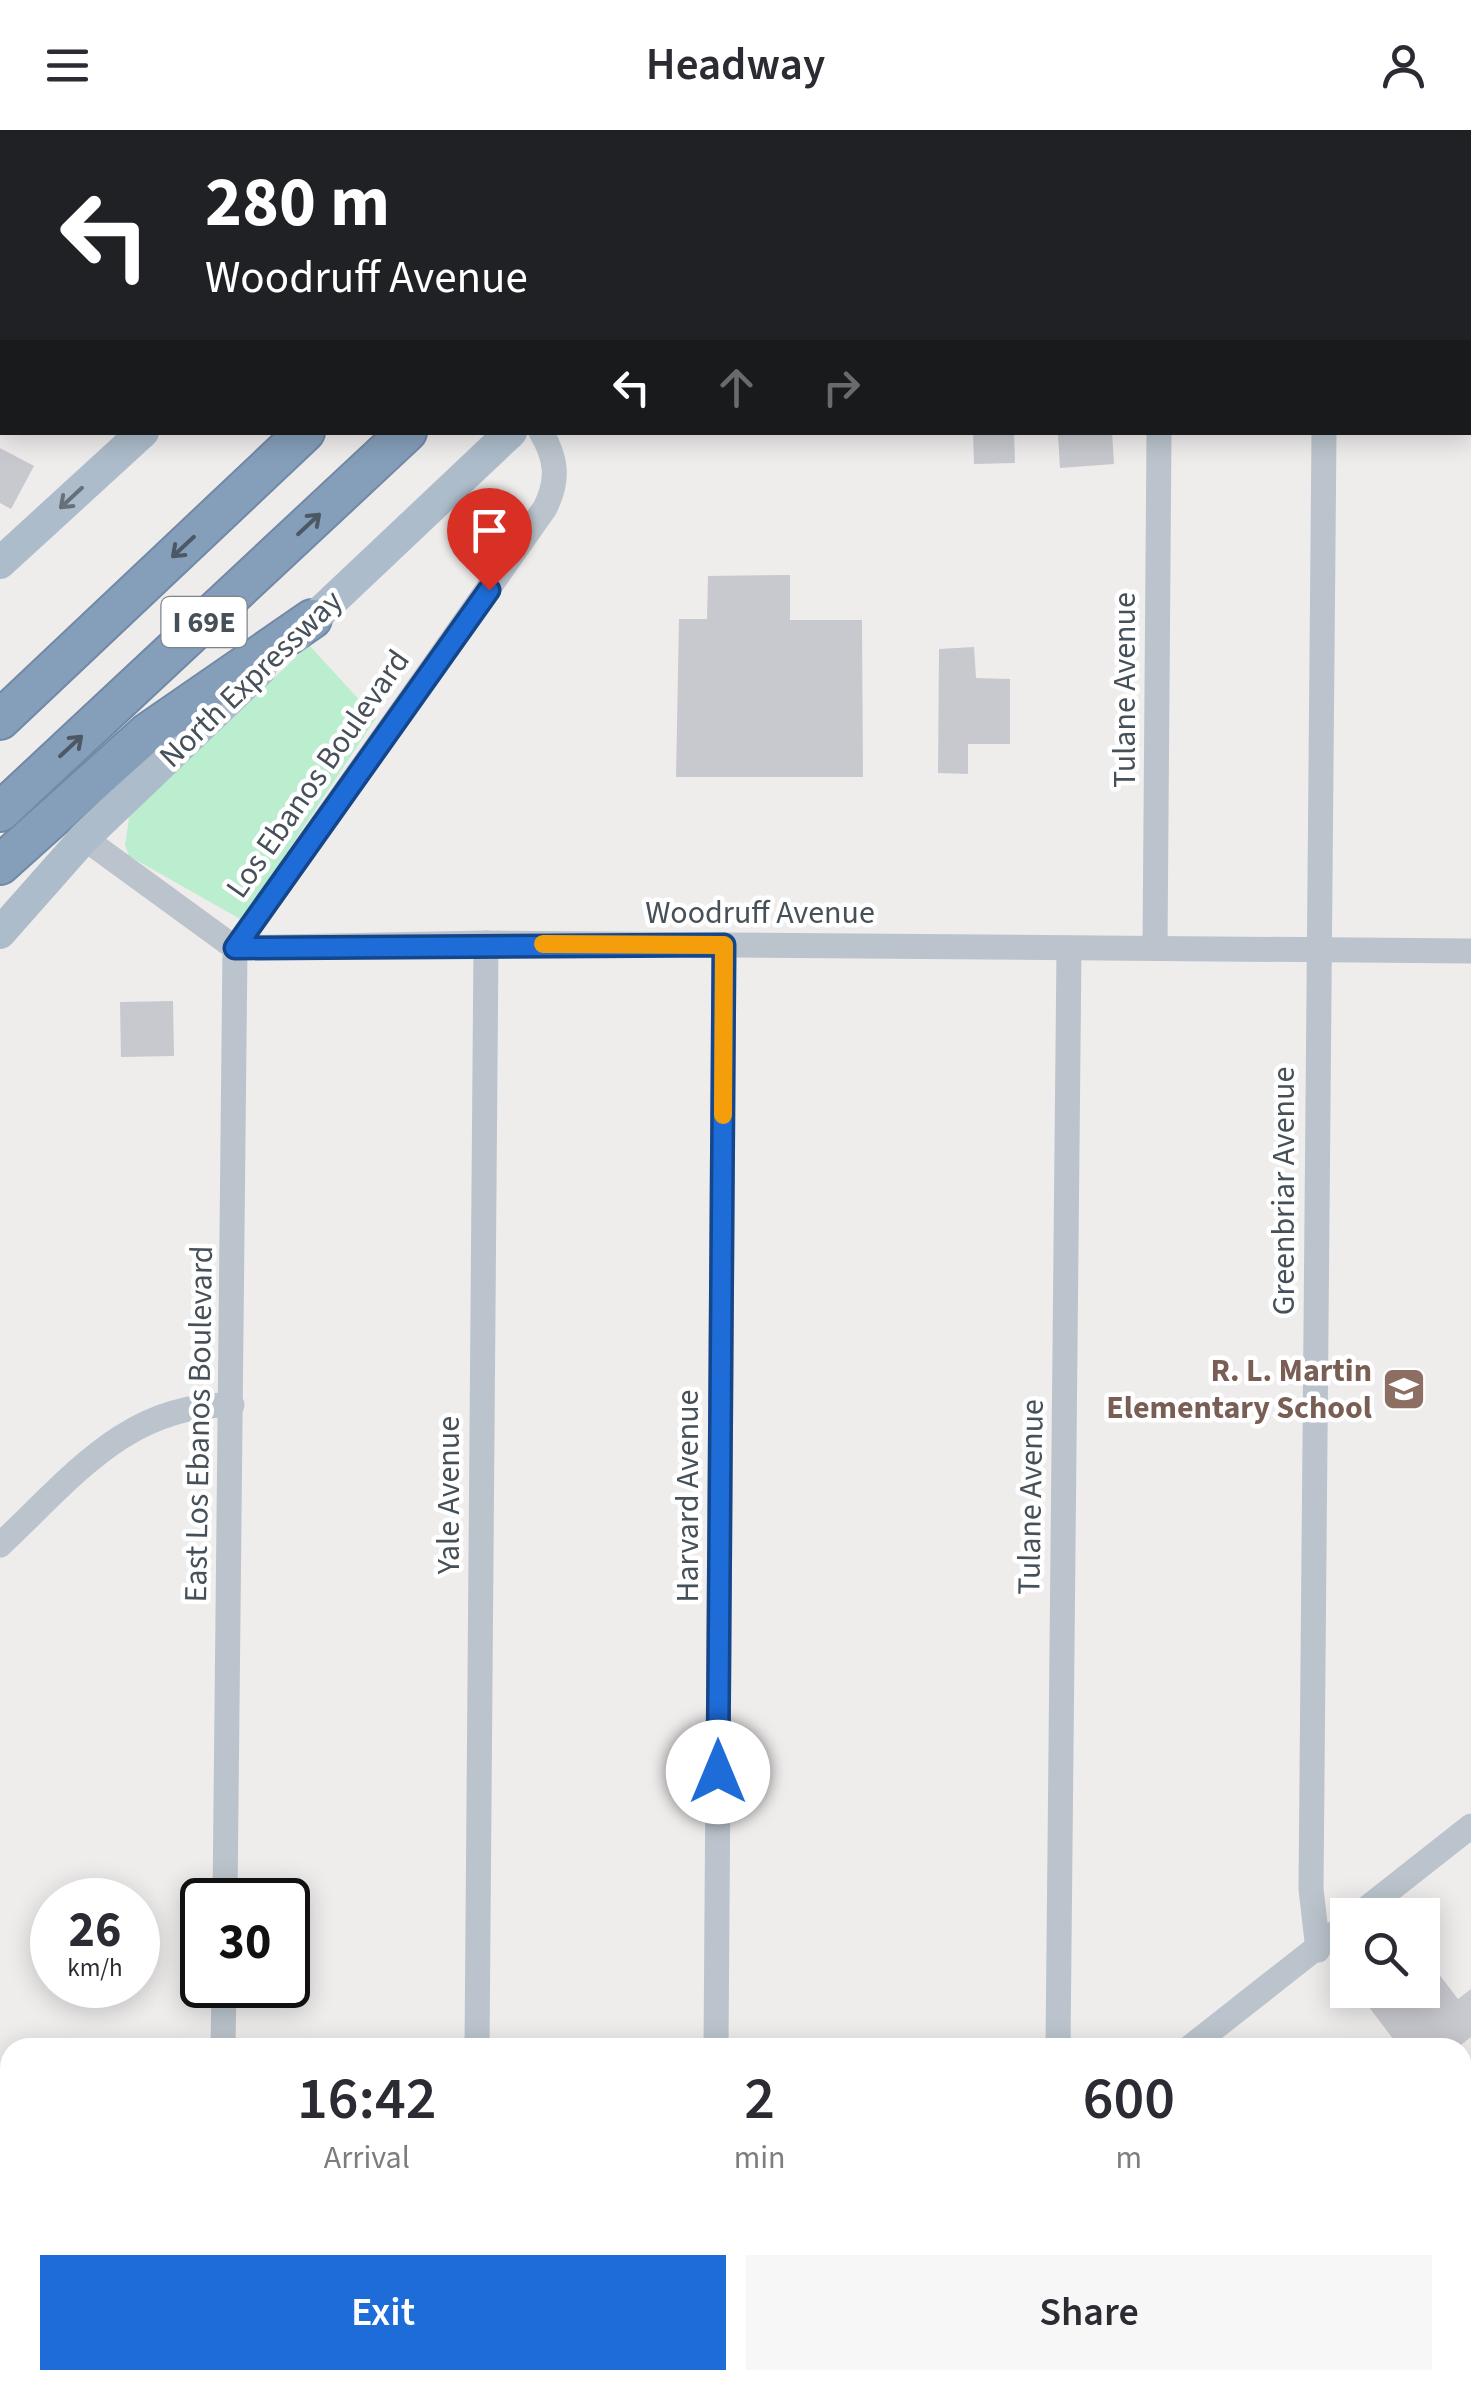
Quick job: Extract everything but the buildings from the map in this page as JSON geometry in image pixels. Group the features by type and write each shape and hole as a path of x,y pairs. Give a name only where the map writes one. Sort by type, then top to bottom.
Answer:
{"highway":[{"name":"I 69E","path":"0,720 303,435"},
{"name":"I 69E","path":"0,812 404,435"},
{"path":"0,865 146,733 312,620"}],"main road":[{"path":"0,563 139,435"},
{"name":"North Expressway","path":"0,933 84,838 508,435"}],"street":[{"name":"Los Ebanos Boulevard","path":"235,948 545,508 556,487 554,454 543,435"},
{"name":"Tulane Avenue","path":"1155,948 1160,435"},
{"name":"Greenbriar Avenue","path":"1318,1950 1311,1889 1324,435"},
{"path":"84,838 235,948"},
{"name":"Woodruff Avenue","path":"235,948 486,943 1471,952"},
{"name":"Yale Avenue","path":"477,2038 486,943"},
{"name":"Harvard Avenue","path":"716,2038 724,945"},
{"name":"East Los Ebanos Boulevard","path":"225,1878 235,948"},
{"name":"Tulane Avenue","path":"1058,2038 1070,948"},
{"path":"0,1545 129,1429 170,1412 232,1405"},
{"path":"1380,1898 1471,1826"},
{"path":"1202,2038 1330,1939"},
{"path":"223,2038 224,2008"}],"green space":[{"path":"309,645 376,718 242,920 129,856 125,845 130,812"}],"slow traffic":[{"path":"543,944 724,945 723,1115"}],"place":[{"name":"R. L. Martin Elementary School","path":"1404,1389"}],"route":[{"path":"489,590 235,948 486,943 724,945 718,1772"}]}
